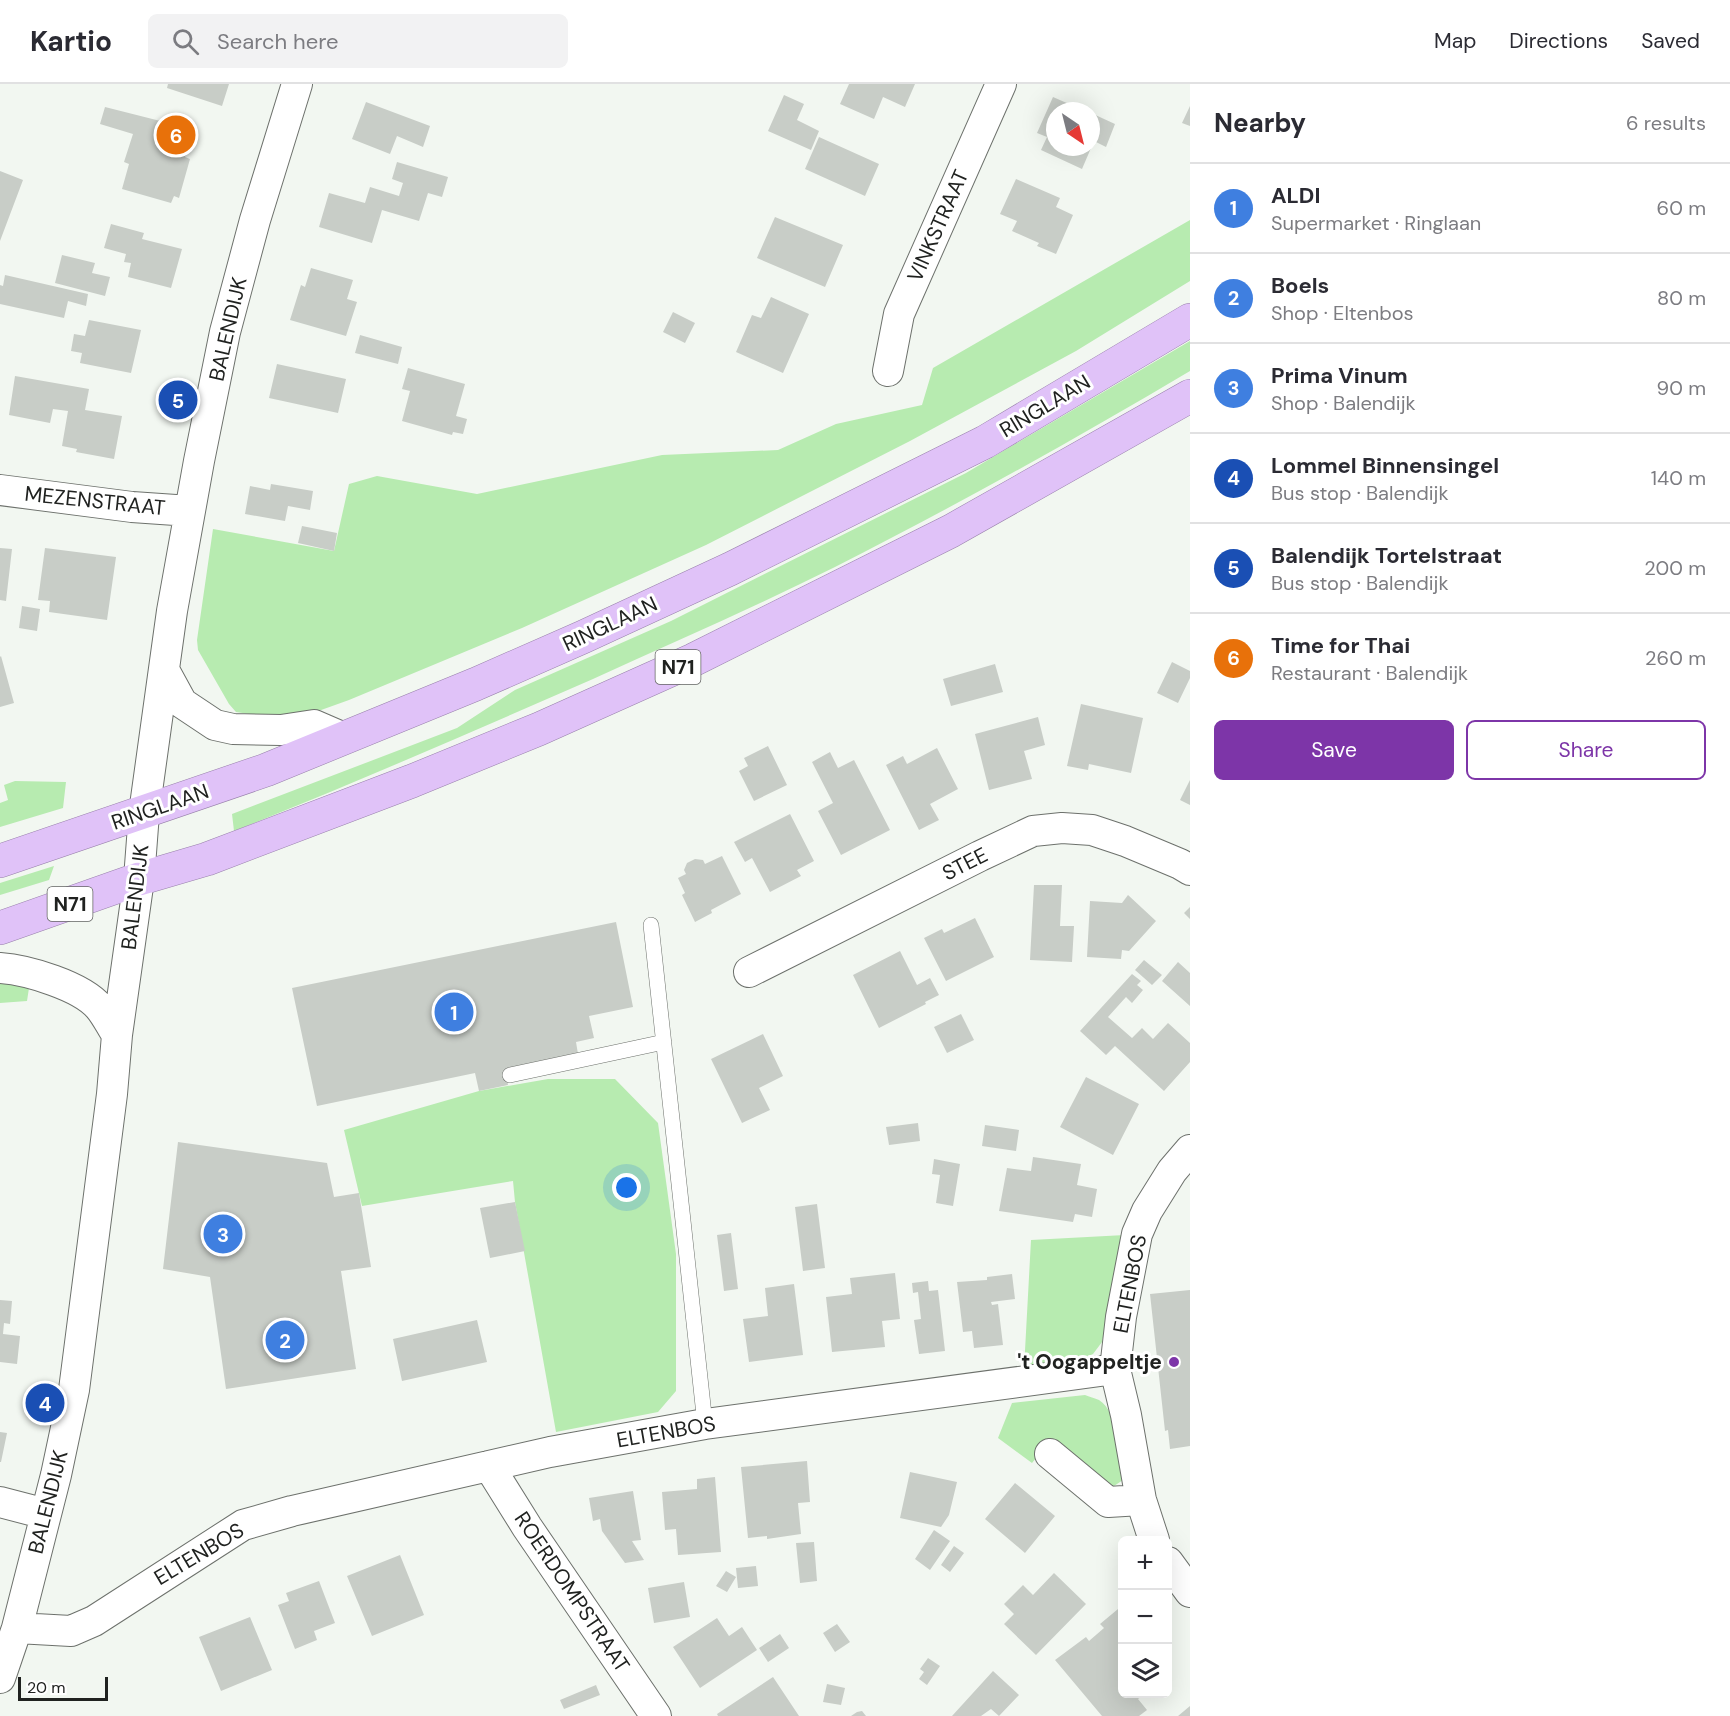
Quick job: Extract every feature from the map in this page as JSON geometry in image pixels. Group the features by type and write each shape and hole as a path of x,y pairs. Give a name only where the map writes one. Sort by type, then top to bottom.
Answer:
{"highway":[{"name":"RINGLAAN","path":"0,861 266,770 572,642 832,520 985,442 1190,320"},
{"name":"N71","path":"0,928 139,879 207,859 412,781 539,729 693,660 951,531 1190,396"}],"street":[{"name":"BALENDIJK","path":"0,1678 17,1628 56,1475 74,1390 112,1094 117,1035 139,879 144,813 172,611 190,512 225,332 255,220 297,84"},
{"name":"VINKSTRAAT","path":"888,371 899,314 1001,84"},
{"name":"MEZENSTRAAT","path":"0,490 190,512"},
{"path":"164,670 182,703 215,725 233,729 280,730 314,725 344,738"},
{"name":"STEE","path":"750,972 1033,831 1062,828 1092,830 1125,841 1190,870"},
{"path":"0,968 20,969 80,991 99,1006 117,1035"},
{"name":"ELTENBOS","path":"17,1628 71,1631 94,1621 243,1525 292,1512 550,1452 705,1424 1115,1369 1121,1317 1137,1234 1147,1211 1172,1171 1190,1150"},
{"path":"1115,1369 1126,1415 1141,1500 1153,1536"},
{"path":"1050,1454 1108,1502 1141,1500"},
{"name":"ROERDOMPSTRAAT","path":"489,1466 527,1527 656,1716"},
{"path":"0,1502 46,1514"},
{"path":"1172,1569 1190,1592"}],"lane":[{"path":"651,925 705,1424"},
{"path":"510,1075 664,1042"}],"green space":[{"path":"1190,220 1190,281 1076,351 910,441 706,545 522,628 310,714 270,717 236,712 198,650 197,640 213,529 334,551 349,484 377,476 477,494 662,455 778,450 836,424 922,405 933,368"},
{"path":"1190,341 1190,371 1014,472 835,567 593,679 369,776 234,831 232,814 457,728 515,690 671,621 966,473"},
{"path":"15,781 66,782 63,808 0,827 0,803 8,800 4,785"},
{"path":"54,866 49,880 0,895 0,883"},
{"path":"0,981 29,988 27,1001 0,1003"},
{"path":"548,1079 615,1079 658,1123 676,1254 676,1391 658,1412 556,1432 513,1181 362,1206 344,1130 479,1091"},
{"path":"1125,1235 1102,1342 1093,1354 1080,1360 1024,1369 1031,1240"},
{"path":"1085,1395 1099,1400 1106,1406 1115,1425 1123,1480 1111,1488 1049,1442 1032,1463 998,1438 1012,1403"}],"building":[{"path":"168,84 229,84 222,106 167,88"},
{"path":"849,84 915,84 905,107 883,97 874,119 840,104"},
{"path":"784,95 804,104 797,120 819,131 811,150 768,131"},
{"path":"1053,97 1064,102 1051,102"},
{"path":"366,102 430,126 423,147 397,136 390,154 352,139"},
{"path":"1190,106 1190,126 1182,123"},
{"path":"105,107 184,127 178,148 187,151 185,157 190,159 179,198 174,196 171,203 122,189 129,164 124,162 133,134 100,124"},
{"path":"1046,113 1046,137 1037,133"},
{"path":"1100,117 1115,124 1106,147 1100,144"},
{"path":"819,137 879,164 865,196 805,169"},
{"path":"1046,139 1046,152 1041,150"},
{"path":"1054,156 1088,156 1082,169"},
{"path":"397,162 448,177 442,197 428,193 419,221 382,210 372,243 319,227 329,193 365,203 370,187 399,196 403,183 392,179"},
{"path":"0,171 23,180 0,241"},
{"path":"1016,179 1060,198 1056,207 1073,215 1056,254 1037,246 1039,243 1012,231 1017,221 1000,214"},
{"path":"775,217 843,245 825,287 757,258"},
{"path":"111,224 144,233 142,239 182,249 171,288 128,277 131,263 124,262 126,254 104,248"},
{"path":"62,255 95,263 92,273 110,277 105,296 55,283"},
{"path":"311,268 353,280 347,299 357,302 346,336 290,320 301,285 305,287"},
{"path":"5,275 88,294 86,306 68,301 64,318 0,304 0,285 3,286"},
{"path":"771,297 809,314 783,373 736,352 752,315 761,318"},
{"path":"673,312 695,323 685,343 663,332"},
{"path":"89,320 141,330 131,373 80,363 82,353 71,351 74,334 85,336"},
{"path":"360,335 402,347 398,364 355,353"},
{"path":"277,364 346,379 338,413 269,398"},
{"path":"408,368 465,384 456,416 467,419 463,434 453,432 452,435 402,421 410,391 402,389"},
{"path":"15,376 89,389 85,410 122,416 114,459 76,452 77,449 62,446 68,411 53,409 50,423 9,415"},
{"path":"271,484 313,491 310,510 288,506 285,521 245,514 250,486 270,490"},
{"path":"302,526 337,533 334,551 298,543"},
{"path":"0,548 12,549 6,601 0,600"},
{"path":"45,548 116,557 107,620 49,612 50,601 38,600"},
{"path":"22,606 40,609 37,631 19,628"},
{"path":"0,657 14,703 0,707"},
{"path":"1172,662 1190,671 1190,678 1178,703 1157,693"},
{"path":"995,664 1003,692 951,706 943,679"},
{"path":"1081,704 1143,718 1131,773 1089,764 1088,770 1067,766"},
{"path":"1038,717 1045,745 1024,751 1032,779 989,790 975,734"},
{"path":"768,746 787,785 754,801 739,771 748,766 744,758"},
{"path":"937,748 958,789 930,804 939,820 919,830 886,765 903,756 907,764"},
{"path":"830,752 838,768 854,760 890,830 841,855 818,811 833,803 812,762"},
{"path":"1190,780 1190,805 1180,800"},
{"path":"790,814 814,861 797,870 801,876 770,892 752,858 745,862 734,842"},
{"path":"722,856 741,894 711,910 712,913 695,922 682,895 685,893 678,878 686,874 684,870 687,863 695,859 703,860 705,864"},
{"path":"1034,885 1062,885 1060,926 1074,926 1072,962 1030,960"},
{"path":"1128,895 1156,921 1129,951 1122,950 1121,959 1087,957 1090,901 1122,903"},
{"path":"1190,907 1190,919 1184,913"},
{"path":"975,918 994,957 946,981 924,938 942,929 944,933"},
{"path":"616,922 633,1007 589,1016 594,1038 576,1042 578,1054 505,1069 508,1085 479,1091 475,1073 317,1106 292,988"},
{"path":"900,951 917,985 930,978 939,995 879,1028 853,975"},
{"path":"1144,960 1162,975 1152,985 1135,970"},
{"path":"1178,962 1190,973 1190,1006 1162,981"},
{"path":"1132,974 1141,981 1137,985 1143,990 1132,1003 1126,997 1108,1017 1132,1038 1142,1028 1153,1039 1168,1023 1190,1043 1190,1062 1164,1091 1115,1046 1106,1055 1080,1031"},
{"path":"961,1014 974,1040 947,1053 934,1027"},
{"path":"763,1034 783,1076 759,1088 770,1110 742,1123 711,1059"},
{"path":"1086,1077 1139,1104 1113,1155 1060,1127"},
{"path":"918,1123 920,1141 889,1145 886,1127"},
{"path":"985,1125 1019,1130 1016,1151 982,1146"},
{"path":"178,1142 327,1163 334,1197 359,1193 371,1267 341,1271 356,1369 226,1389 210,1277 163,1269"},
{"path":"1033,1157 1081,1164 1077,1185 1097,1189 1092,1217 1075,1214 1073,1222 999,1211 1007,1168 1031,1171"},
{"path":"934,1159 960,1164 953,1206 936,1203 940,1175 932,1174"},
{"path":"515,1202 525,1251 490,1258 480,1208"},
{"path":"817,1204 825,1268 803,1271 795,1207"},
{"path":"731,1233 738,1289 724,1291 717,1235"},
{"path":"895,1273 900,1319 882,1321 885,1347 832,1352 826,1297 852,1294 850,1278"},
{"path":"1012,1274 1015,1299 991,1302 992,1305 998,1304 1003,1345 974,1348 972,1331 963,1332 957,1282 987,1280 987,1277"},
{"path":"928,1281 929,1291 938,1290 945,1351 919,1354 914,1320 921,1319 918,1292 913,1293 912,1283"},
{"path":"794,1284 803,1355 749,1362 743,1319 768,1316 765,1288"},
{"name":"'t Oogappeltje","path":"1190,1290 1190,1446 1170,1449 1168,1430 1165,1431 1150,1294"},
{"path":"0,1300 12,1301 10,1324 4,1323 3,1334 20,1336 17,1364 0,1362"},
{"path":"477,1320 487,1362 402,1381 393,1339"},
{"path":"0,1432 7,1433 1,1462 0,1462"},
{"path":"807,1461 810,1502 798,1503 801,1534 767,1539 767,1536 748,1538 741,1467"},
{"path":"910,1472 957,1482 949,1515 941,1527 900,1518"},
{"path":"715,1477 721,1552 678,1555 676,1529 665,1530 662,1492 697,1489 697,1479"},
{"path":"1015,1483 1055,1516 1025,1553 985,1519"},
{"path":"633,1491 641,1540 632,1541 644,1560 625,1563 602,1531 600,1519 593,1521 589,1498"},
{"path":"934,1530 950,1541 930,1570 915,1559"},
{"path":"814,1542 817,1581 800,1583 796,1543"},
{"path":"954,1546 964,1553 950,1572 941,1565"},
{"path":"400,1555 424,1615 372,1636 347,1576"},
{"path":"756,1566 758,1586 738,1588 736,1568"},
{"path":"726,1571 736,1577 727,1592 716,1586"},
{"path":"1054,1573 1086,1604 1036,1655 1004,1624 1014,1614 1004,1604 1023,1585 1033,1595"},
{"path":"319,1581 335,1623 314,1631 317,1640 295,1649 278,1605 289,1601 286,1593"},
{"path":"684,1582 690,1617 654,1623 648,1588"},
{"path":"1118,1609 1118,1698 1139,1698 1147,1710 1139,1716 1102,1716 1055,1660 1086,1637 1089,1641 1104,1628 1100,1624"},
{"path":"250,1617 272,1670 221,1691 199,1637"},
{"path":"717,1618 729,1636 742,1627 757,1650 700,1688 673,1647"},
{"path":"837,1624 850,1642 835,1652 823,1633"},
{"path":"780,1634 789,1648 768,1662 759,1648"},
{"path":"928,1658 940,1666 927,1685 919,1679 924,1672 920,1669"},
{"path":"993,1671 1019,1695 999,1716 991,1709 981,1716 952,1716"},
{"path":"773,1677 799,1716 718,1716 717,1714"},
{"path":"827,1684 845,1688 841,1705 823,1702"},
{"path":"596,1685 600,1695 564,1709 560,1700"},
{"path":"1190,1706 1190,1716 1178,1716"},
{"path":"862,1711 866,1716 851,1716 857,1712"}],"place":[{"name":"Time for Thai","path":"176,135"},
{"name":"Balendijk Tortelstraat","path":"178,400"},
{"name":"ALDI","path":"454,1012"},
{"name":"Prima Vinum","path":"223,1234"},
{"name":"Boels","path":"285,1340"},
{"name":"'t Oogappeltje","path":"1174,1362"},
{"name":"Lommel Binnensingel","path":"45,1403"}]}
